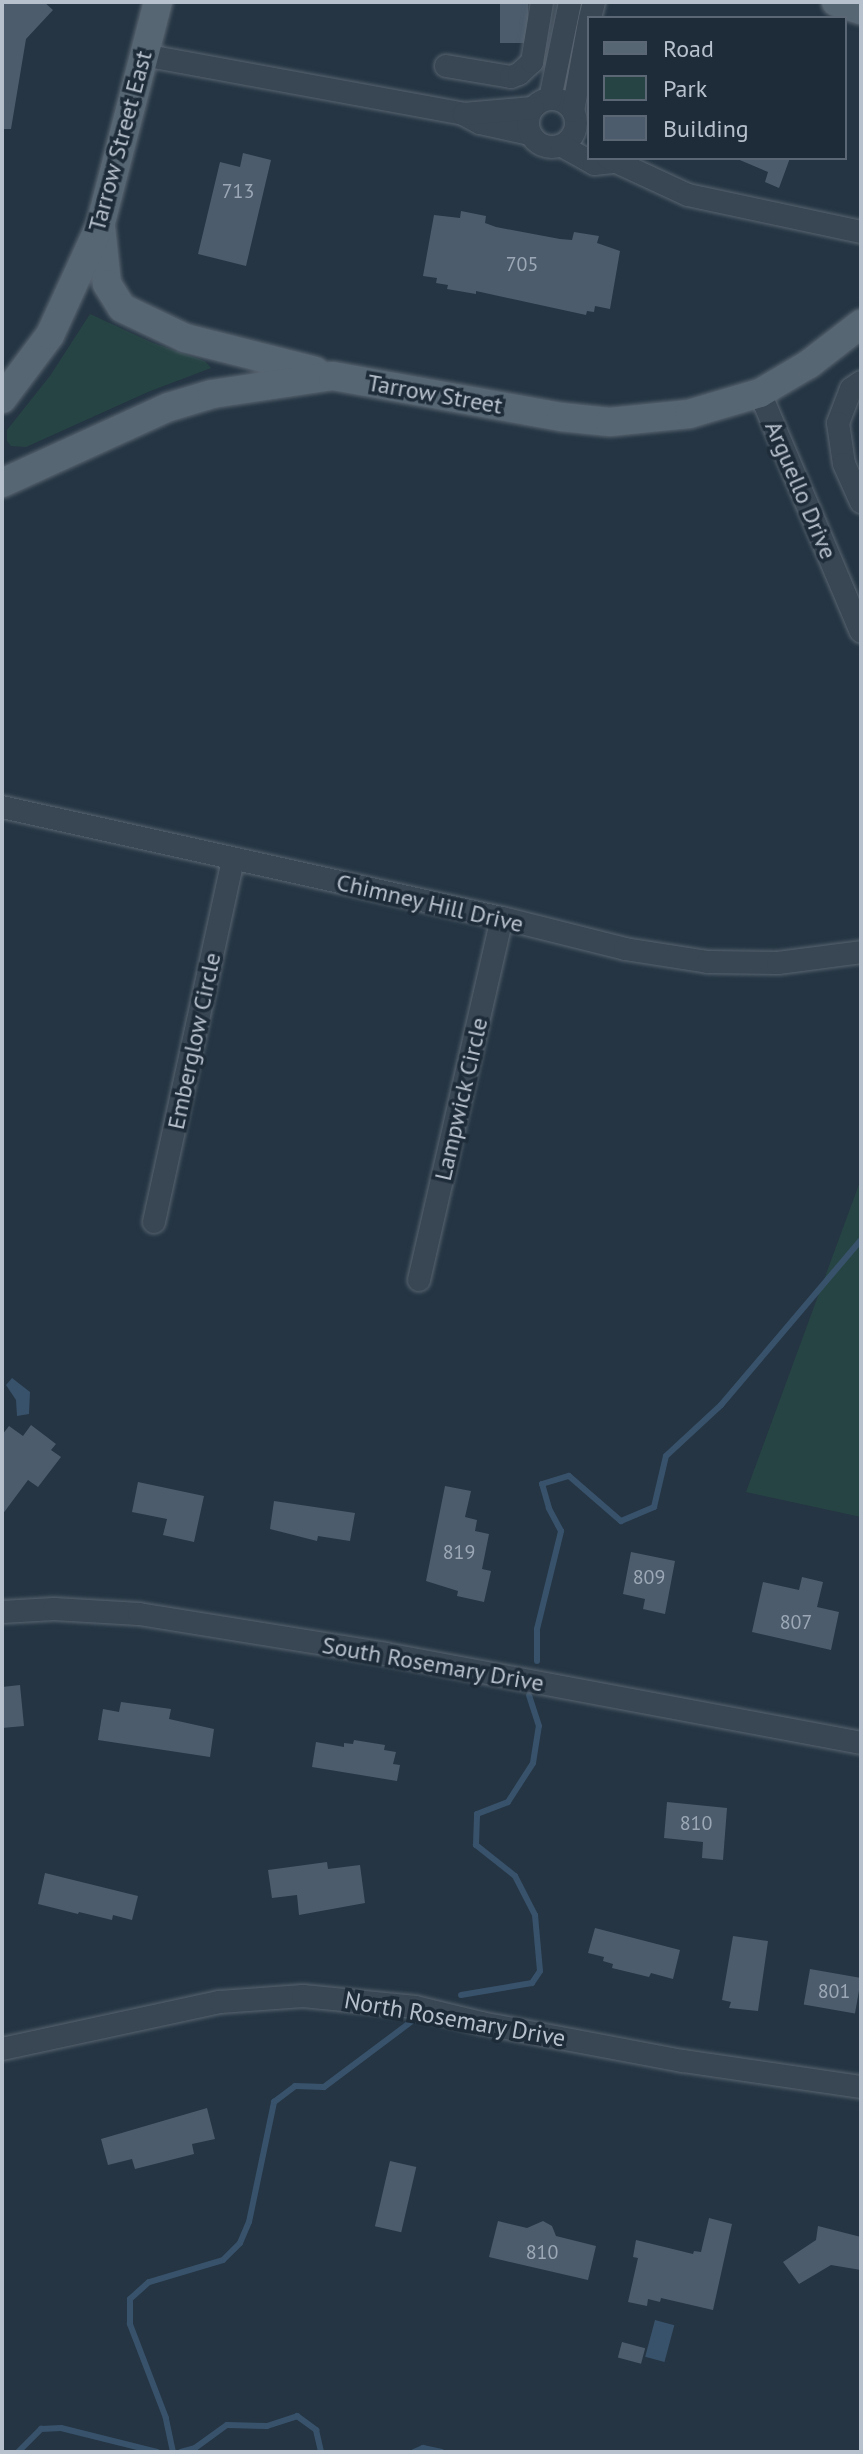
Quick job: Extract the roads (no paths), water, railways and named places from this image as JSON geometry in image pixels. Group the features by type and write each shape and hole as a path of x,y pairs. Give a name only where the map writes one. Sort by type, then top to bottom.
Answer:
{"main road":[{"name":"Tarrow Street East","path":"2,399 50,335 100,226 158,2"},
{"path":"836,2 861,10"},
{"path":"100,226 107,284 122,308 185,338 333,376"},
{"name":"Tarrow Street","path":"2,483 183,403 251,387 333,376 561,417 610,422 689,414 760,393 809,364 861,324"}],"street":[{"path":"446,66 511,77 519,74 532,62 542,2"},
{"path":"530,134 527,122 542,103 570,2"},
{"path":"143,55 463,114 480,123 530,134 546,147 562,146 579,126 587,41"},
{"path":"463,114 561,101 579,126"},
{"path":"562,146 594,164 611,160 688,195 861,232"},
{"path":"861,382 851,389 838,423 844,464 861,502"},
{"name":"Arguello Drive","path":"760,393 861,632"},
{"name":"Chimney Hill Drive","path":"2,807 502,918 625,949 708,962 778,963 861,952"},
{"name":"Emberglow Circle","path":"154,1222 233,859"},
{"name":"Lampwick Circle","path":"419,1280 502,918"},
{"name":"South Rosemary Drive","path":"2,1612 54,1609 139,1614 386,1654 861,1743"},
{"name":"North Rosemary Drive","path":"2,2049 220,2002 303,1996 415,2007 683,2061 861,2087"}],"water":[{"path":"12,1378 30,1392 29,1414 17,1416 16,1400 6,1385"},
{"path":"655,2320 674,2325 664,2362 645,2357"}],"waterway":[{"path":"537,1661 537,1629 561,1531 549,1508 542,1484 569,1476 621,1521 654,1507 666,1456 721,1405 861,1240"},
{"path":"461,1995 532,1983 540,1971 535,1915 515,1876 476,1845 477,1814 508,1802 533,1763 539,1726 529,1696"},
{"path":"173,2452 166,2418 130,2324 130,2299 149,2282 223,2260 240,2243 249,2222 274,2102 295,2086 324,2087 411,2022"},
{"path":"181,2452 195,2448 227,2425 267,2426 297,2416 316,2430 321,2452"},
{"path":"18,2452 41,2429 61,2428 157,2452"},
{"path":"414,2452 423,2448 442,2452"}]}
